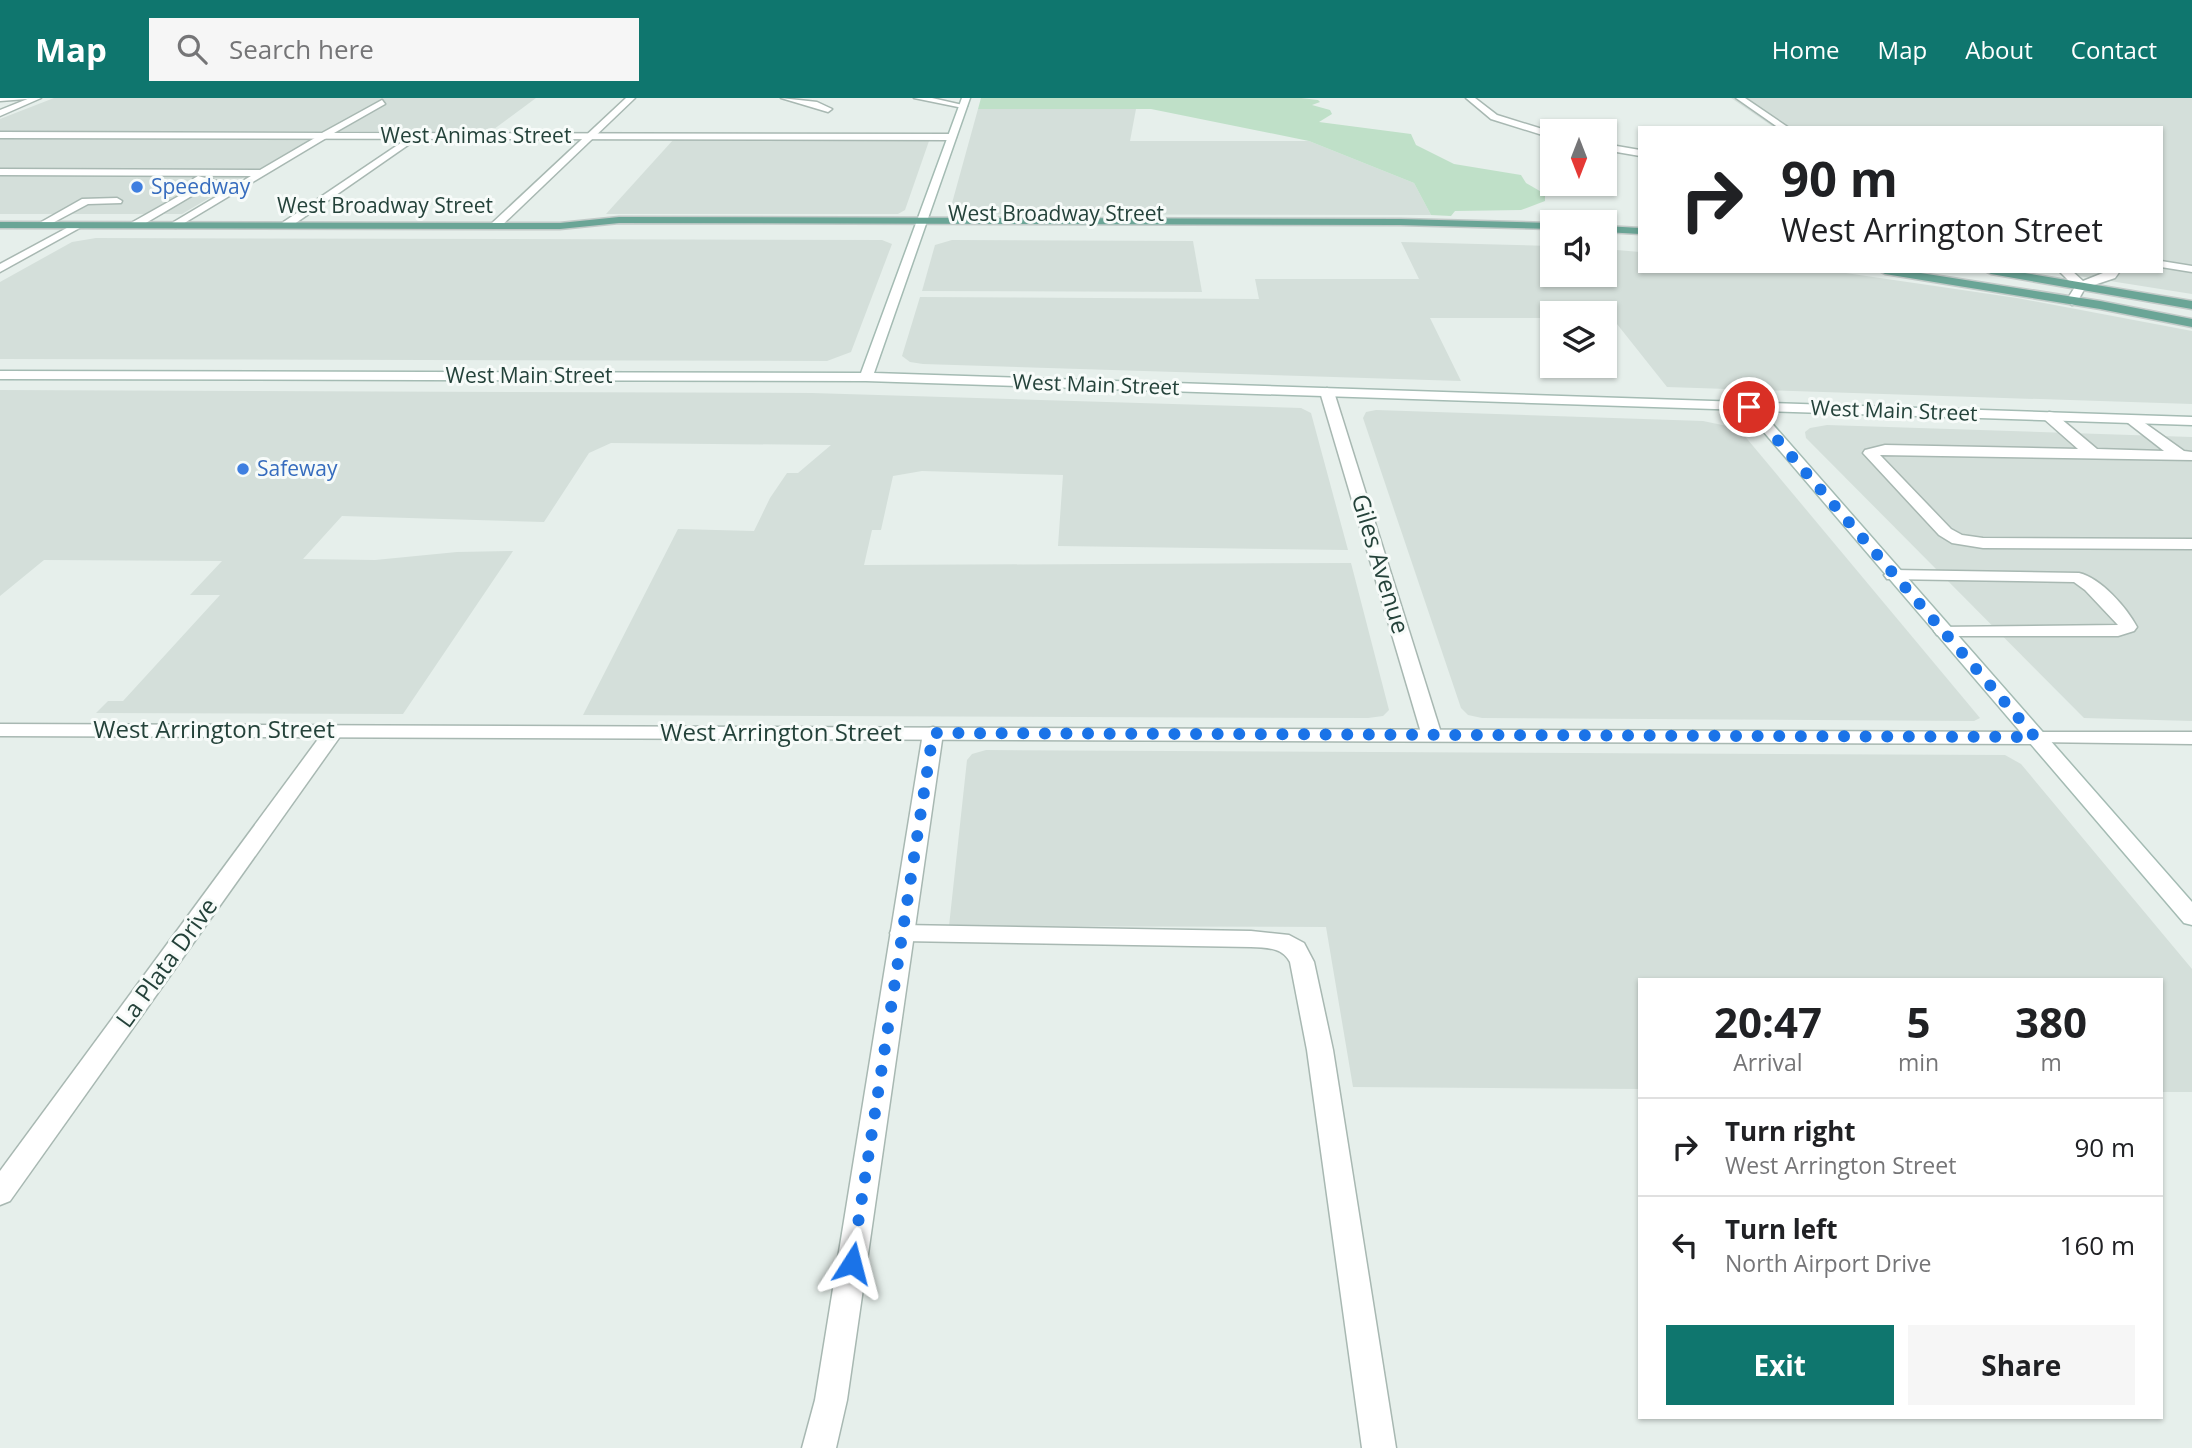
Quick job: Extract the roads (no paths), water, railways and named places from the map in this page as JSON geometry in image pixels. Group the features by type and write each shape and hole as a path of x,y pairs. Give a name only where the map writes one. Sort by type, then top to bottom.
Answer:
{"main road":[{"name":"West Broadway Street","path":"0,225 560,226 610,232 1388,222 1540,226"},
{"name":"West Broadway Street","path":"920,227 1086,234"},
{"path":"1617,230 1638,231"},
{"path":"1897,273 2192,323"},
{"path":"2003,273 2192,305"}],"street":[{"path":"0,99 37,98"},
{"path":"0,113 37,98"},
{"path":"495,226 631,98"},
{"path":"785,98 817,104 828,109"},
{"path":"866,377 964,102 918,98"},
{"path":"1470,98 1494,117 1540,131"},
{"path":"1740,98 1782,126"},
{"path":"176,225 382,102"},
{"name":"West Animas Street","path":"0,135 952,137"},
{"path":"286,225 417,136"},
{"path":"1617,149 1638,153"},
{"path":"0,172 262,173"},
{"path":"126,179 212,181 135,225"},
{"path":"41,225 86,201 117,201"},
{"path":"157,201 177,201"},
{"path":"0,269 80,225"},
{"path":"2163,264 2192,269"},
{"path":"2067,273 2081,286"},
{"path":"2072,301 2081,286 2113,273"},
{"name":"West Main Street","path":"0,375 866,377 2192,421"},
{"name":"Giles Avenue","path":"1327,392 1432,736"},
{"path":"1749,407 2192,917"},
{"path":"2049,416 2093,454"},
{"path":"2130,419 2188,459"},
{"path":"2188,459 1885,449 1870,453 1945,532 1958,539 1983,543 2192,544"},
{"path":"1894,575 2079,578 2091,586 2129,627 2118,631 1943,631"},
{"name":"West Arrington Street","path":"0,730 2192,738"},
{"name":"La Plata Drive","path":"0,1193 334,731"},
{"path":"820,1448 831,1400 933,733"},
{"path":"902,933 1251,939 1280,941 1294,949 1302,962 1320,1050 1379,1448"}],"place":[{"name":"Speedway","path":"137,187"},
{"name":"Safeway","path":"243,469"}]}
